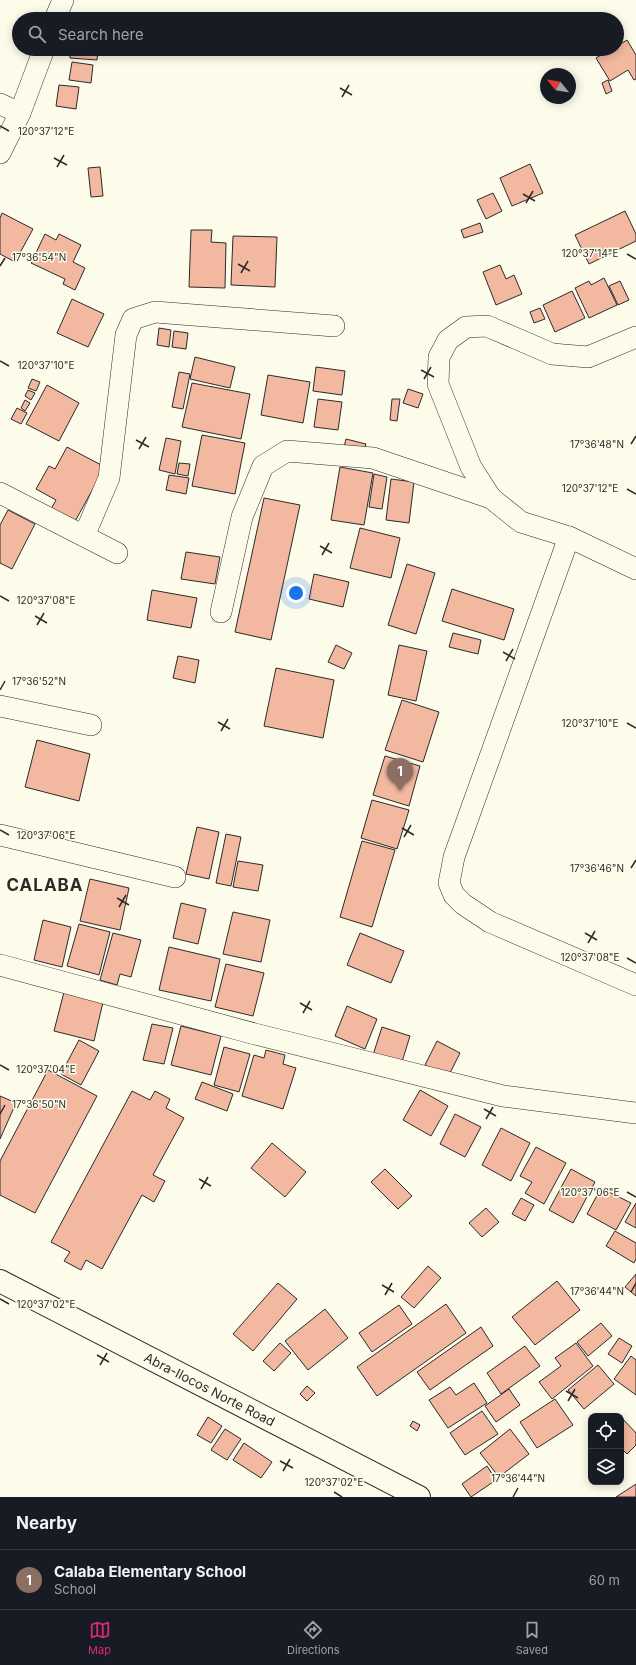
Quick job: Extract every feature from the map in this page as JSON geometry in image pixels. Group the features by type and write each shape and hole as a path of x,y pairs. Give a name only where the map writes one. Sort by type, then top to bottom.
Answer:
{"main road":[{"name":"Abra-Ilocos Norte Road","path":"0,1281 419,1497"}],"street":[{"path":"58,12 63,0"},
{"path":"0,154 20,113 41,56"},
{"path":"0,104 20,113"},
{"path":"84,536 108,478 126,335 134,319 155,312 334,326"},
{"path":"636,337 588,357 552,354 487,326 466,327 448,340 439,357 438,384 471,467 491,498 521,522 569,537 636,569"},
{"path":"221,612 242,517 263,466 287,451 372,458 491,498"},
{"path":"0,493 117,553"},
{"path":"569,537 454,857 449,884 454,895 490,922 636,985"},
{"path":"0,706 91,725"},
{"path":"0,835 175,876"},
{"path":"0,965 255,1034 503,1096 636,1113"}],"building":[{"path":"627,40 636,55 636,79 634,80 628,70 610,81 596,58 599,56 624,56 624,42"},
{"path":"70,56 97,56 97,60 70,58"},
{"path":"72,62 93,65 91,83 69,80"},
{"path":"608,80 612,91 606,94 602,83"},
{"path":"59,85 79,87 76,109 56,106"},
{"path":"530,164 543,193 512,206 500,178"},
{"path":"100,167 103,196 91,197 88,168"},
{"path":"493,193 502,211 486,219 477,200"},
{"path":"625,211 636,234 636,241 589,264 575,235"},
{"path":"2,213 33,229 15,262 0,254 0,218"},
{"path":"480,223 483,232 464,238 461,230"},
{"path":"191,230 212,230 211,242 226,243 225,288 189,287"},
{"path":"45,234 56,240 59,234 81,245 73,262 85,268 75,290 63,284 65,279 31,263"},
{"path":"233,236 277,237 275,287 231,285"},
{"path":"500,265 506,279 514,275 522,294 496,305 483,272"},
{"path":"604,278 617,305 589,318 575,288 589,281 591,285"},
{"path":"620,281 629,300 618,305 609,286"},
{"path":"572,291 585,318 555,332 543,305"},
{"path":"72,299 104,314 88,347 57,333"},
{"path":"540,308 545,319 534,323 530,312"},
{"path":"159,328 171,330 169,347 157,345"},
{"path":"174,331 188,333 186,349 172,347"},
{"path":"195,357 235,367 230,388 190,379"},
{"path":"316,367 345,371 342,395 313,391"},
{"path":"179,372 190,374 183,409 172,407"},
{"path":"268,375 310,382 303,423 261,415"},
{"path":"32,379 40,382 36,391 28,388"},
{"path":"192,383 250,394 241,439 182,427"},
{"path":"47,385 79,403 59,441 26,424"},
{"path":"408,389 423,394 418,408 403,403"},
{"path":"28,390 35,393 31,400 25,396"},
{"path":"318,399 342,402 338,430 314,427"},
{"path":"392,399 400,399 397,421 390,420"},
{"path":"25,400 30,403 25,411 21,408"},
{"path":"17,408 27,413 21,424 11,419"},
{"path":"202,435 245,443 235,494 192,486"},
{"path":"166,438 181,441 175,474 159,470"},
{"path":"346,439 366,444 363,453 344,447"},
{"path":"67,447 105,467 73,525 49,513 56,500 36,489 49,466 55,469"},
{"path":"179,463 190,464 188,476 177,474"},
{"path":"340,467 373,473 364,525 331,520"},
{"path":"374,474 387,477 382,509 369,507"},
{"path":"169,475 189,478 186,494 166,490"},
{"path":"391,479 414,482 409,523 386,520"},
{"path":"264,498 300,505 271,640 235,632"},
{"path":"8,510 35,524 12,569 0,563 0,525"},
{"path":"360,528 400,538 391,578 350,568"},
{"path":"186,552 220,557 215,584 181,579"},
{"path":"407,564 435,573 416,634 388,625"},
{"path":"314,574 349,582 343,607 309,599"},
{"path":"452,589 514,609 504,640 442,621"},
{"path":"152,590 197,598 191,628 147,620"},
{"path":"453,633 481,640 478,654 449,647"},
{"path":"336,645 352,653 344,669 328,662"},
{"path":"399,645 427,651 416,701 388,695"},
{"path":"178,656 199,660 195,683 173,678"},
{"path":"276,668 334,680 323,738 264,726"},
{"path":"402,700 439,712 423,762 385,750"},
{"path":"37,740 90,754 79,801 25,787"},
{"path":"385,756 420,766 409,806 373,795"},
{"path":"372,800 409,810 397,849 361,838"},
{"path":"197,827 219,832 209,879 186,874"},
{"path":"226,834 241,837 231,886 216,883"},
{"path":"362,841 395,850 372,927 340,917"},
{"path":"238,861 263,865 258,891 233,887"},
{"path":"90,879 129,888 120,930 80,921"},
{"path":"181,903 206,909 198,944 173,938"},
{"path":"233,912 270,920 261,962 223,954"},
{"path":"43,920 71,927 62,967 34,960"},
{"path":"79,924 110,932 99,975 67,966"},
{"path":"113,933 141,940 131,977 120,974 117,985 100,980"},
{"path":"360,933 404,951 391,983 347,965"},
{"path":"169,947 220,959 211,1001 159,990"},
{"path":"226,964 264,973 253,1016 215,1007"},
{"path":"64,992 103,1002 94,1041 54,1031"},
{"path":"347,1006 377,1019 365,1049 335,1036"},
{"path":"152,1024 173,1028 164,1064 143,1060"},
{"path":"181,1026 221,1036 211,1075 171,1065"},
{"path":"382,1027 410,1036 401,1065 373,1055"},
{"path":"79,1040 99,1051 81,1085 61,1074"},
{"path":"437,1041 460,1053 448,1077 425,1065"},
{"path":"224,1047 250,1054 239,1092 214,1085"},
{"path":"266,1050 285,1055 283,1064 296,1068 283,1109 242,1096 254,1055 264,1058"},
{"path":"48,1070 97,1096 35,1213 0,1195 0,1161"},
{"path":"202,1082 233,1094 227,1111 195,1099"},
{"path":"420,1090 448,1106 431,1136 403,1120"},
{"path":"132,1091 150,1100 155,1091 170,1099 166,1108 184,1118 153,1175 165,1181 154,1202 142,1195 102,1269 86,1260 81,1270 64,1261 70,1252 51,1242"},
{"path":"0,1096 16,1103 0,1139"},
{"path":"455,1114 481,1127 465,1157 440,1144"},
{"path":"501,1128 530,1143 511,1181 482,1165"},
{"path":"272,1143 306,1172 285,1197 251,1168"},
{"path":"536,1147 566,1163 544,1204 525,1193 532,1182 520,1176"},
{"path":"385,1169 412,1196 398,1209 371,1182"},
{"path":"571,1169 595,1182 573,1223 549,1210"},
{"path":"601,1188 631,1203 616,1230 587,1214"},
{"path":"521,1198 534,1205 525,1221 512,1214"},
{"path":"636,1203 636,1228 625,1222"},
{"path":"486,1208 499,1222 482,1237 469,1223"},
{"path":"615,1231 636,1243 636,1259 634,1263 606,1246"},
{"path":"428,1266 441,1278 414,1308 401,1297"},
{"path":"636,1274 636,1296 625,1287"},
{"path":"557,1281 580,1310 535,1345 512,1317"},
{"path":"278,1283 297,1299 253,1351 233,1334"},
{"path":"446,1304 466,1333 377,1396 357,1367"},
{"path":"399,1305 412,1324 372,1352 359,1333"},
{"path":"325,1309 348,1338 308,1370 285,1341"},
{"path":"601,1323 612,1336 588,1356 577,1342"},
{"path":"481,1327 493,1346 430,1390 417,1372"},
{"path":"619,1338 632,1346 622,1363 608,1354"},
{"path":"280,1343 291,1353 274,1371 263,1361"},
{"path":"576,1343 593,1366 552,1399 539,1382 561,1366 555,1358"},
{"path":"525,1346 540,1366 501,1394 487,1373"},
{"path":"631,1356 636,1360 636,1395 614,1379"},
{"path":"598,1365 614,1384 584,1409 568,1390"},
{"path":"474,1383 487,1403 448,1428 429,1400 450,1387 456,1395"},
{"path":"307,1386 315,1393 307,1401 300,1394"},
{"path":"509,1389 520,1405 496,1422 485,1406"},
{"path":"555,1399 573,1425 537,1448 520,1422"},
{"path":"482,1411 498,1434 465,1455 450,1433"},
{"path":"208,1417 222,1426 211,1443 197,1435"},
{"path":"624,1420 636,1433 636,1445 627,1454 624,1451"},
{"path":"413,1421 420,1425 417,1431 410,1426"},
{"path":"225,1429 241,1439 227,1460 211,1450"},
{"path":"510,1429 529,1454 499,1477 480,1453"},
{"path":"244,1443 272,1462 261,1478 233,1460"},
{"path":"487,1466 496,1480 471,1497 462,1484"},
{"path":"636,1484 636,1497 616,1497"}],"place":[{"name":"Calaba Elementary School","path":"400,791"}],"district":[{"name":"CALABA","path":"45,885"}]}
